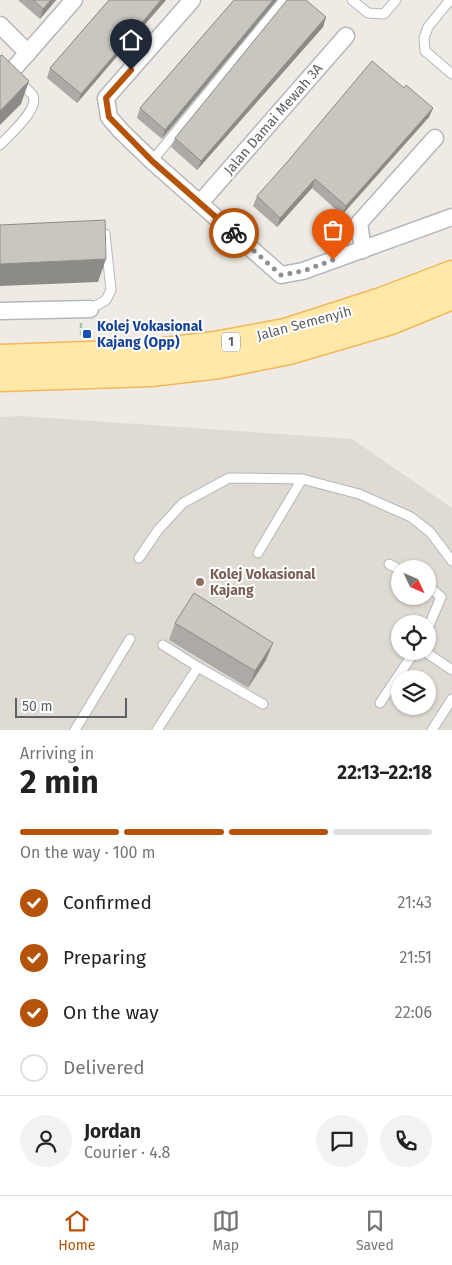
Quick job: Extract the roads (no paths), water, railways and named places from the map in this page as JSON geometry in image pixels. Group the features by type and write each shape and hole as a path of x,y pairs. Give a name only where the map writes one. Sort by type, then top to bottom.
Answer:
{"main road":[{"name":"Jalan Semenyih","path":"0,358 148,353 216,345 285,332 384,300 452,274"},
{"name":"Jalan Semenyih","path":"0,378 151,373 218,365 289,351 391,321 452,296"}],"street":[{"path":"8,70 28,53 74,0"},
{"path":"192,0 106,98 109,117 152,161 281,275 303,271 452,217"},
{"path":"0,24 28,53"},
{"name":"Jalan Damai Mewah 3A","path":"200,203 346,36"},
{"path":"362,250 359,223 435,138"},
{"path":"0,311 90,309"}],"lane":[{"path":"152,161 284,0"},
{"path":"352,0 368,13 384,14 396,0"},
{"path":"450,0 428,27 424,38 425,51 452,74"},
{"path":"0,144 23,122 34,105 33,96 8,70"},
{"path":"90,309 106,300 111,290 105,234 97,230"},
{"path":"139,558 158,530 183,503 229,478 302,479 359,494 411,517 430,532 452,562"},
{"path":"258,553 302,479"},
{"path":"433,615 441,597 436,593"},
{"path":"75,730 130,639"},
{"path":"163,645 198,668 263,704"},
{"path":"436,659 452,670"},
{"path":"380,703 409,660"},
{"path":"157,730 198,668"},
{"path":"432,730 452,699"}],"place":[{"name":"Kolej Vokasional Kajang (Opp)","path":"87,334"},
{"name":"Kolej Vokasional Kajang","path":"200,582"}]}
